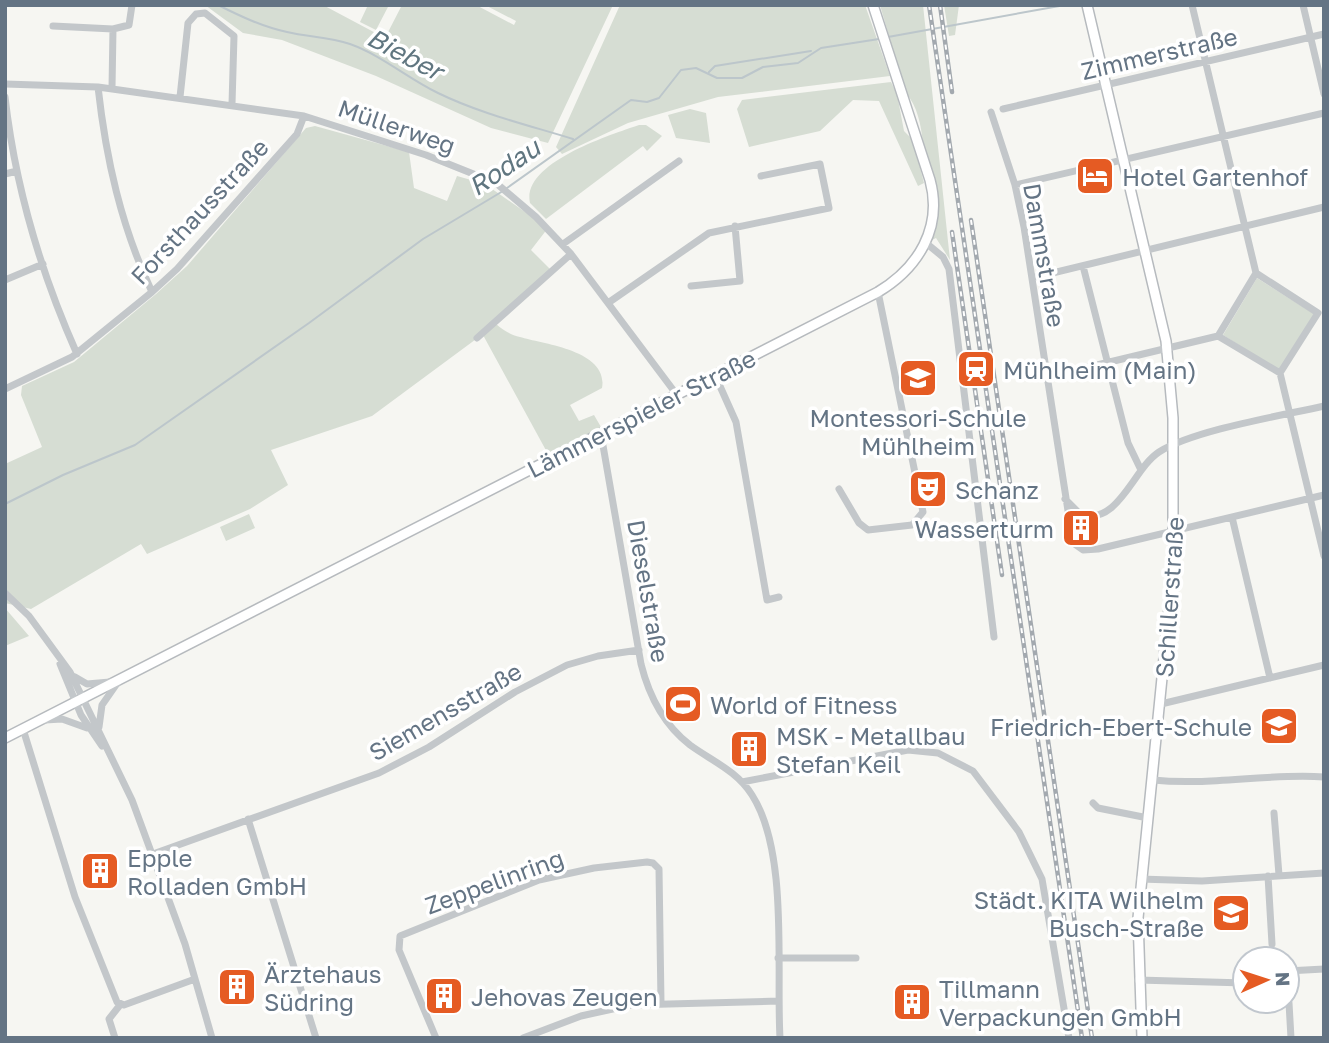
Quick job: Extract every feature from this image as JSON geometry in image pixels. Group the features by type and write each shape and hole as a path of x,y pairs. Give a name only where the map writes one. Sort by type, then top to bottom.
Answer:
{"main road":[{"name":"Lämmerspieler Straße","path":"5,738 878,292 904,274 926,243 933,215 933,191 873,5"},
{"name":"Schillerstraße","path":"1087,6 1167,348 1175,443 1175,531 1161,704 1140,879 1138,980 1142,1038"}],"street":[{"path":"53,26 122,29 131,23 132,5"},
{"path":"1192,5 1256,273 1218,336"},
{"path":"1303,5 1324,94"},
{"path":"180,97 188,23 196,13 205,13 234,37 232,104"},
{"path":"112,88 113,29"},
{"name":"Zimmerstraße","path":"1003,109 1324,34"},
{"name":"Müllerweg","path":"5,84 98,86 304,116 426,155 496,183 563,244 677,395"},
{"path":"98,86 114,190 134,252 152,292"},
{"path":"5,97 17,172 43,264 77,354"},
{"name":"Dammstraße","path":"991,112 1015,185 1032,278 1071,540 1083,550 1098,549 1175,531"},
{"path":"1015,185 1324,113"},
{"name":"Forsthausstraße","path":"5,389 77,354 152,292 177,269 297,134 304,116"},
{"path":"563,244 679,161"},
{"path":"608,303 703,236 735,226 829,208 820,164 761,176"},
{"path":"5,174 17,172"},
{"path":"1032,278 1324,207"},
{"path":"691,286 740,281 735,226"},
{"path":"926,243 943,257 950,271 994,637"},
{"path":"477,338 571,254"},
{"path":"5,280 43,264"},
{"path":"1083,265 1130,449 1140,468"},
{"path":"1256,273 1321,312 1280,373"},
{"path":"839,489 859,523 868,530 915,524 923,512 878,292"},
{"path":"1046,377 1218,336 1280,373 1324,556"},
{"path":"715,375 736,422 767,600 779,597"},
{"path":"1063,491 1066,501 1077,513 1090,517 1100,516 1119,500 1140,468 1175,443 1324,406"},
{"name":"Dieselstraße","path":"601,434 639,650 649,690 669,725 742,782 756,803 770,842 777,900 780,1038"},
{"path":"1175,531 1324,495"},
{"path":"1232,517 1270,678"},
{"path":"5,593 29,617 70,672 80,700"},
{"path":"54,650 132,800 153,854 212,1038"},
{"name":"Siemensstraße","path":"153,854 389,768 429,747 515,692 567,665 589,658 639,650"},
{"path":"1161,704 1324,665"},
{"name":"Lämmerspieler Straße","path":"70,672 87,684 121,680"},
{"name":"Lämmerspieler Straße","path":"37,722 62,719 76,722 97,733 102,705 121,680"},
{"path":"23,729 75,897 120,1005"},
{"path":"742,782 908,750 938,753 973,771 1019,832 1042,879 1069,1038"},
{"path":"1153,779 1188,782 1272,776 1324,777"},
{"path":"1093,803 1098,808 1148,818"},
{"path":"1274,813 1279,874"},
{"path":"248,819 316,1038"},
{"name":"Zeppelinring","path":"436,1038 399,950 400,936 519,887 594,867 647,862 653,863 659,869 661,1003"},
{"path":"1140,879 1202,881 1324,873"},
{"path":"1268,876 1272,944"},
{"path":"778,958 856,958"},
{"path":"1301,970 1324,969"},
{"path":"115,1038 109,1019 120,1005 195,979"},
{"path":"1138,980 1231,983"},
{"path":"523,1038 589,1014 661,1003 779,1001"},
{"path":"1290,1015 1291,1038"}],"shaded area":[{"path":"205,5 323,5 385,38 402,5 476,5 514,25 516,21 485,5 613,5 548,143 491,128 376,76 282,40 243,33"},
{"path":"368,5 389,5 376,30 360,22"},
{"path":"620,5 865,5 890,76 718,97 628,123 562,154 556,147"},
{"path":"880,5 923,5 950,260 936,238 932,240 937,204 935,178 924,149 918,116 905,92"},
{"path":"944,5 959,5 955,35 949,36"},
{"path":"891,82 897,94 904,131 913,140 924,183 918,186 879,101 853,100 820,131 749,147 737,109 742,100"},
{"path":"690,109 706,113 710,143 676,138 668,115"},
{"path":"639,125 646,125 662,136 647,151 643,146 546,219 530,203 531,189 539,175 553,163 589,144"},
{"path":"315,126 409,152 414,188 447,201 457,176 485,184 548,228 531,250 554,273 496,324 513,335 572,351 595,365 601,375 602,388 570,405 579,421 594,415 601,427 548,454 483,335 487,331 372,416 271,450 288,485 250,509 147,554 141,544 31,609 5,603 5,464 42,447 21,395 22,386 74,362 156,294 187,266 306,128"},
{"path":"1257,278 1314,314 1279,370 1223,335"},
{"path":"249,514 255,528 226,541 220,527"},
{"path":"5,608 29,636 5,646"}],"waterway":[{"name":"Bieber","path":"218,5 278,30 350,44 454,100 505,119 573,139"},
{"name":"Rodau","path":"888,37 1065,5"},
{"name":"Rodau","path":"507,188 631,100 647,102 659,98 681,70 696,68 717,78 742,78 763,67 798,63 821,48 879,39"},
{"path":"709,72 715,66 811,51"},
{"name":"Rodau","path":"5,504 63,475 135,445 423,239 503,191"}],"railway":[{"path":"929,5 1082,1038"},
{"path":"940,5 952,92"},
{"path":"971,220 1092,1038"},
{"path":"952,232 1002,575"}],"place":[{"name":"Hotel Gartenhof","path":"1095,176"},
{"name":"Mühlheim (Main)","path":"976,369"},
{"name":"Montessori-Schule Mühlheim","path":"918,378"},
{"name":"Schanz","path":"928,489"},
{"name":"Wasserturm","path":"1081,528"},
{"name":"World of Fitness","path":"683,704"},
{"name":"Friedrich-Ebert-Schule","path":"1279,726"},
{"name":"MSK - Metallbau Stefan Keil","path":"749,749"},
{"name":"Epple Rolladen GmbH","path":"100,871"},
{"name":"Städt. KITA Wilhelm Busch-Straße","path":"1231,913"},
{"name":"Ärztehaus Südring","path":"237,987"},
{"name":"Jehovas Zeugen","path":"444,996"},
{"name":"Tillmann Verpackungen GmbH","path":"912,1002"}]}
